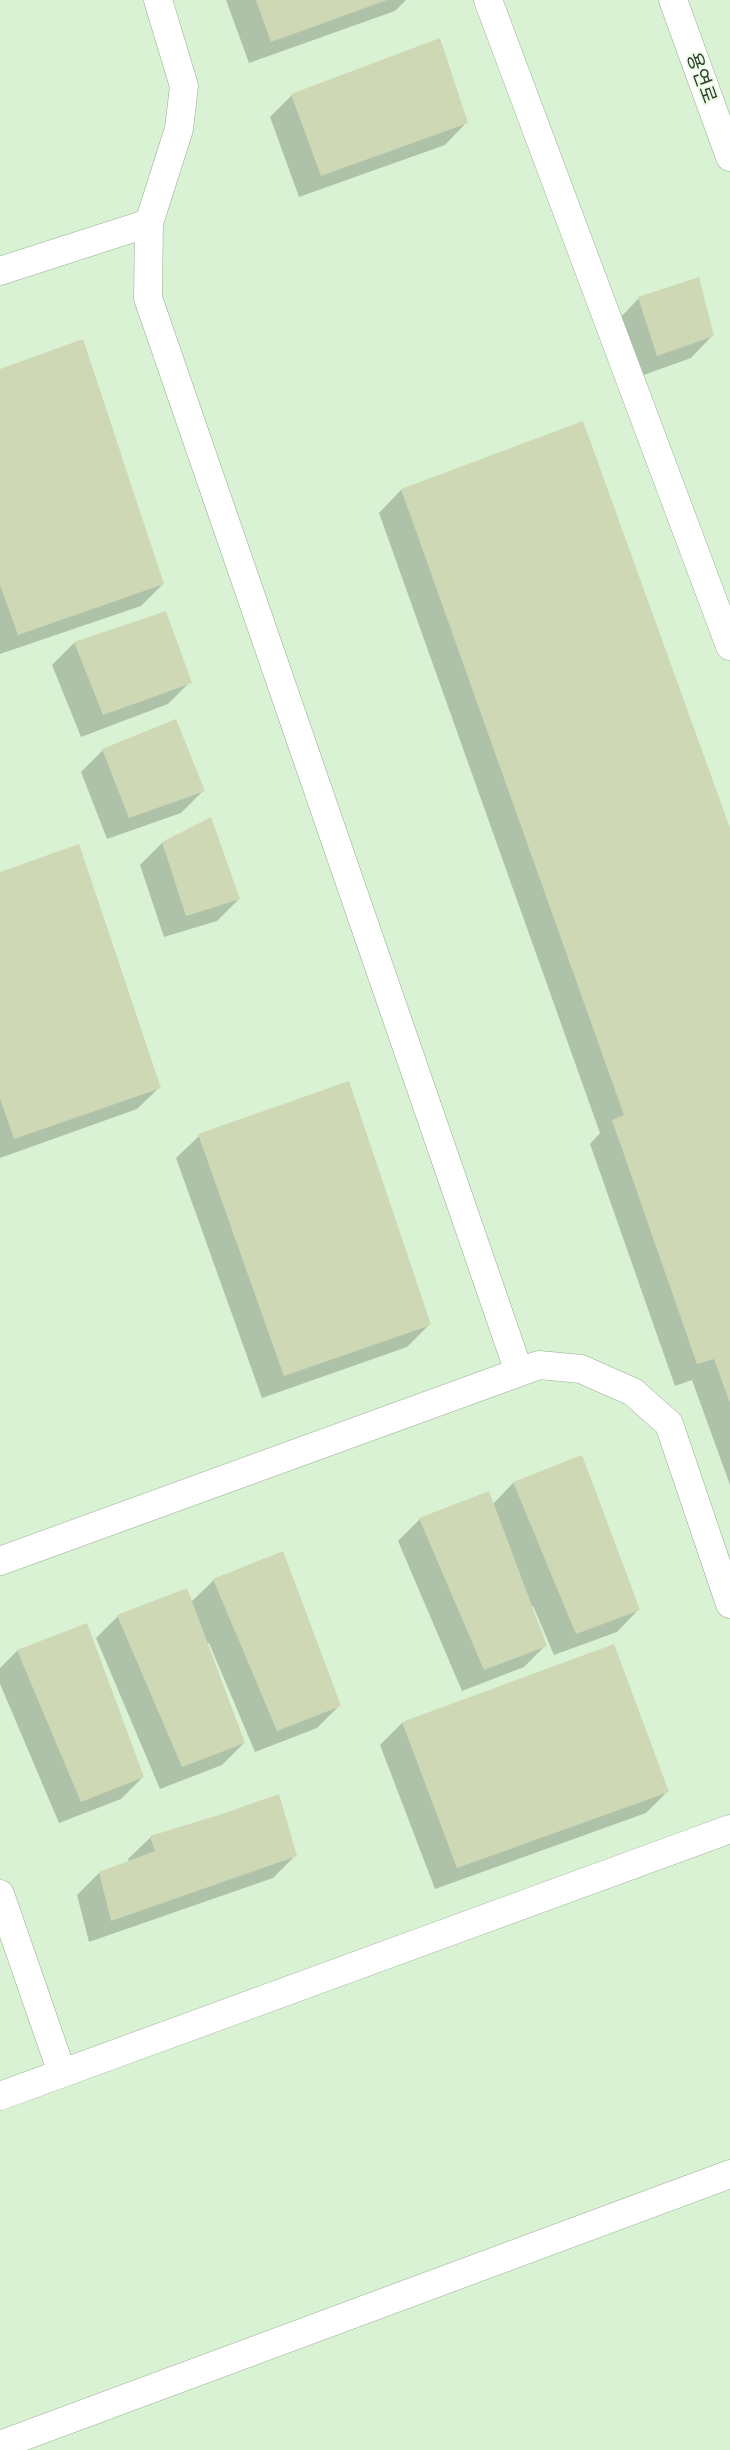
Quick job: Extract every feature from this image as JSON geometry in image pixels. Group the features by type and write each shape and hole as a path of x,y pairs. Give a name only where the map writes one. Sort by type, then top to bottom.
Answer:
{"lane":[{"path":"158,0 184,86 180,130 164,173 149,223 148,298 519,1372"},
{"path":"488,0 730,646"},
{"name":"용연로","path":"673,0 730,157"},
{"path":"0,271 149,223"},
{"path":"0,1561 539,1365 581,1369 633,1392 669,1424 730,1604"},
{"path":"0,2096 730,1829"},
{"path":"0,1894 62,2073"},
{"path":"0,2445 730,2174"}],"building":[{"path":"256,0 387,0 271,42"},
{"path":"440,38 468,123 321,176 291,94"},
{"path":"699,277 714,336 657,356 638,297"},
{"path":"83,339 164,584 18,635 0,585 0,369"},
{"path":"583,421 730,828 730,1403 714,1359 697,1364 612,1120 624,1115 401,489"},
{"path":"166,611 192,683 103,715 74,642"},
{"path":"176,719 205,791 129,818 102,749"},
{"path":"211,817 240,899 186,916 162,842"},
{"path":"79,844 161,1088 14,1139 0,1098 0,872"},
{"path":"349,1081 431,1325 284,1376 198,1134"},
{"path":"582,1455 640,1610 576,1634 513,1482"},
{"path":"489,1491 547,1646 484,1670 419,1518"},
{"path":"283,1551 341,1706 277,1731 213,1579"},
{"path":"187,1588 245,1743 182,1767 117,1615"},
{"path":"87,1623 144,1777 81,1802 17,1650"},
{"path":"614,1644 669,1792 457,1868 402,1722"},
{"path":"279,1794 297,1856 111,1921 99,1872 155,1851 150,1836"}]}
